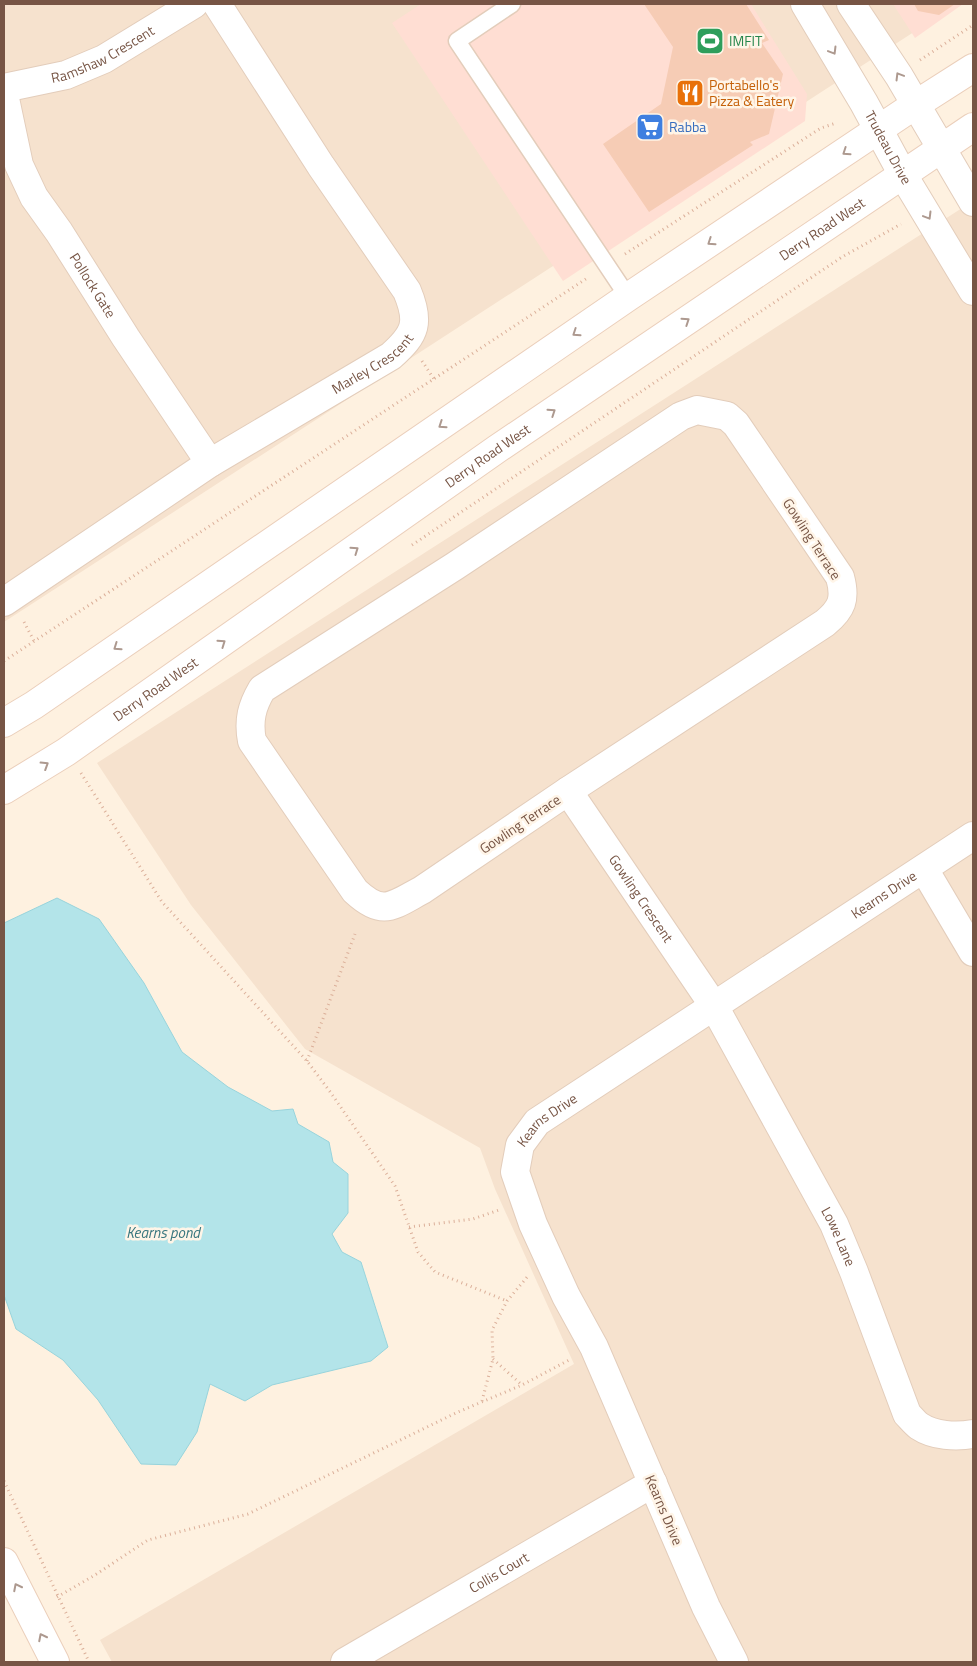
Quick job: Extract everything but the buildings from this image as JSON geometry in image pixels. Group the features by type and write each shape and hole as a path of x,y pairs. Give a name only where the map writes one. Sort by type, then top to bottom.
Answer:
{"street":[{"name":"Ramshaw Crescent","path":"4,88 66,75 104,59 194,4"},
{"name":"Marley Crescent","path":"4,602 210,463 391,356 406,343 414,327 414,308 407,291 321,166 217,4"},
{"name":"Trudeau Drive","path":"805,4 864,103 902,175 973,291"},
{"path":"851,4 899,76 973,202"},
{"path":"4,723 51,694 628,297 973,68"},
{"name":"Pollock Gate","path":"4,94 19,164 34,197 59,232 126,338 210,463"},
{"name":"Derry Road West","path":"4,790 66,752 497,450 973,127"},
{"name":"Gowling Terrace","path":"697,410 727,416 736,424 840,577 843,590 842,602 837,613 825,623 568,791 422,890 384,908 368,903 355,891 252,741 250,729 254,703 262,689 456,566 681,416 697,410"},
{"name":"Gowling Crescent","path":"568,791 714,1006"},
{"name":"Kearns Drive","path":"734,1662 706,1608 594,1347 566,1296 533,1224 516,1172 520,1145 537,1122 973,836"},
{"path":"924,869 973,952"},
{"name":"Lowe Lane","path":"714,1006 834,1224 907,1414 920,1426 936,1433 949,1436 973,1434"},
{"name":"Collis Court","path":"345,1662 653,1483"},
{"path":"4,1562 55,1662"}],"lane":[{"path":"512,4 457,42 628,297"}],"path":[{"path":"920,60 973,25"},
{"path":"4,661 821,128 840,122"},
{"path":"410,546 842,257 901,224"},
{"path":"66,752 162,902 307,1061 331,1093 395,1186 418,1252 435,1272 507,1301"},
{"path":"307,1061 356,934"},
{"path":"409,1227 473,1219 509,1207 524,1196"},
{"path":"482,1402 493,1359 492,1330 507,1301 547,1253"},
{"path":"57,1597 95,1575 148,1540 248,1514 458,1412 522,1385 594,1347"},
{"path":"493,1359 522,1385"},
{"path":"4,1480 89,1662"}],"shaded area":[{"path":"4,4 957,4 4,622"},
{"path":"421,4 751,4 807,94 805,121 563,281 392,23"},
{"path":"893,4 963,4 915,38"},
{"path":"973,201 973,1662 112,1662 100,1640 574,1364 495,1189 480,1148 305,1049 191,905 97,763"}],"water":[{"name":"Kearns pond","path":"57,898 99,919 144,983 182,1052 228,1087 272,1111 293,1109 298,1124 329,1142 333,1162 348,1174 348,1213 332,1234 342,1252 361,1262 388,1347 371,1361 272,1385 245,1401 210,1384 197,1432 176,1465 141,1464 98,1400 63,1360 16,1329 4,1295 4,923"}],"place":[{"name":"IMFIT","path":"710,41"},
{"name":"Portabello's Pizza & Eatery","path":"690,93"},
{"name":"Rabba","path":"650,127"}]}
